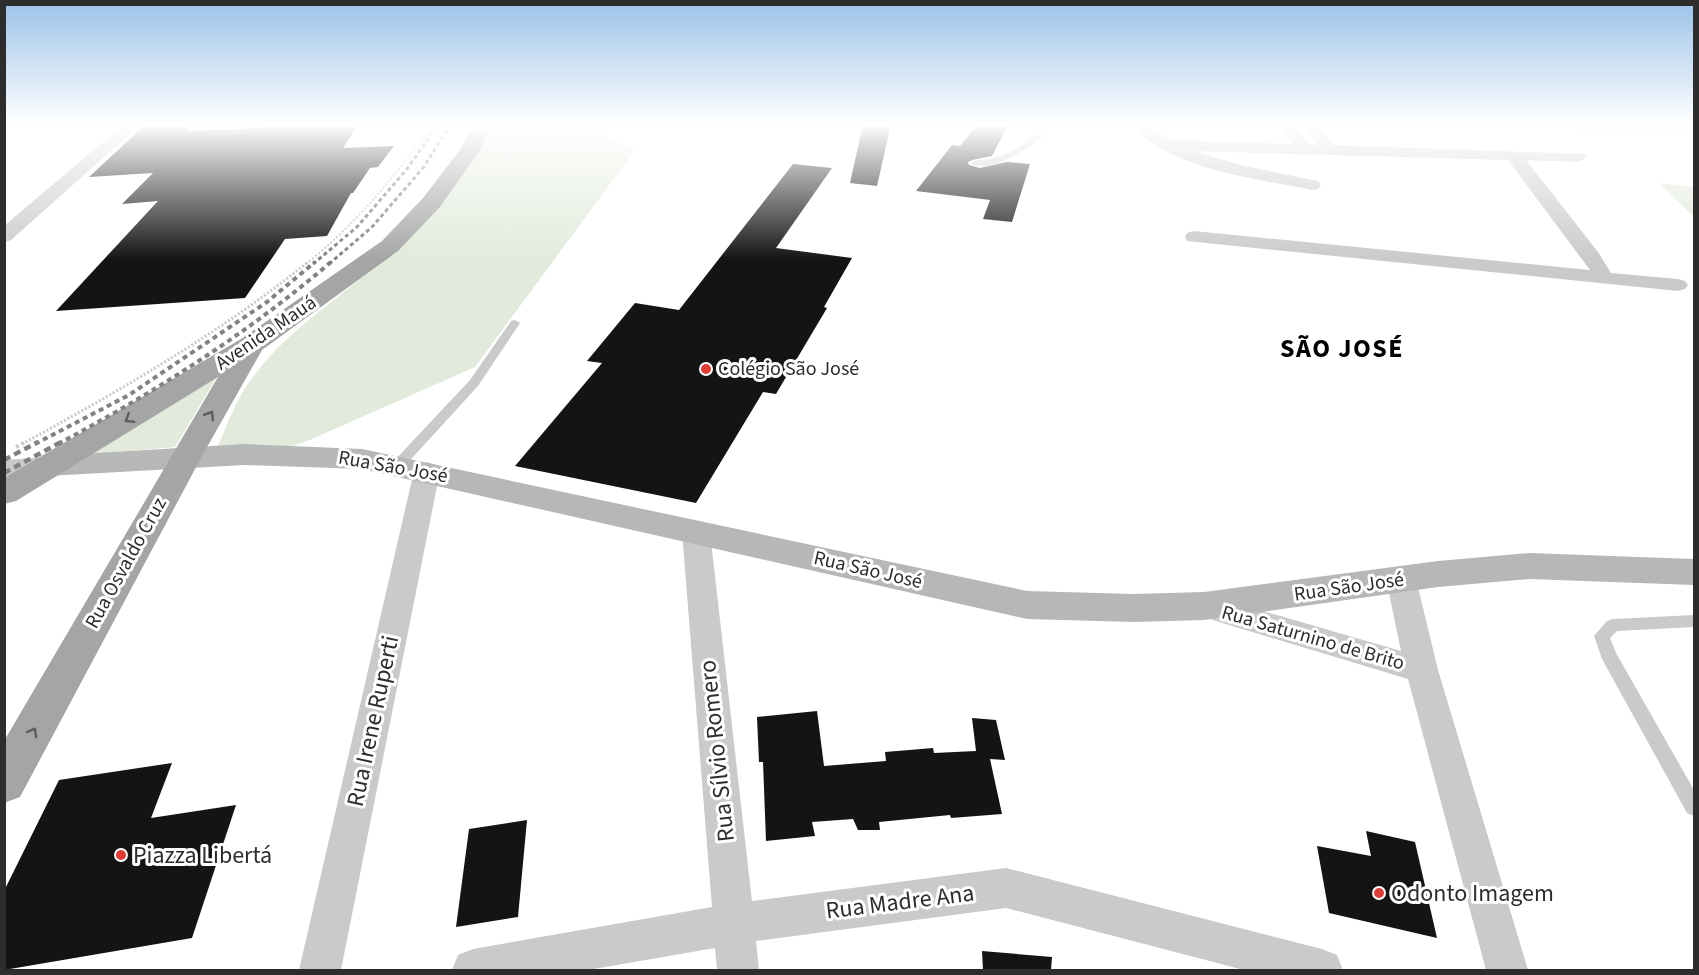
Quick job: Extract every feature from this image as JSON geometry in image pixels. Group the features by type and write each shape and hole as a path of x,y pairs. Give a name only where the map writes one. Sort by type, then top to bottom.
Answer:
{"main road":[{"name":"Avenida Mauá","path":"4,493 251,345 390,246 430,203 455,170"},
{"name":"Rua Osvaldo Cruz","path":"4,783 186,456 251,345"}],"street":[{"path":"4,236 81,170"},
{"path":"1244,170 1312,185"},
{"path":"1524,170 1591,256 1604,279"},
{"path":"1194,237 1678,285"},
{"name":"Rua São José","path":"48,466 186,456 257,453 315,454 412,468 1027,605 1134,608 1204,606 1401,579 1529,566 1695,572"},
{"path":"8,459 48,466"},
{"name":"Rua Irene Ruperti","path":"320,970 412,468"},
{"name":"Rua Sílvio Romero","path":"696,532 738,970"},
{"name":"Rua Saturnino de Brito","path":"1401,579 1422,670 1507,970"},
{"name":"Rua Saturnino de Brito","path":"1204,606 1422,670"},
{"name":"Rua Madre Ana","path":"473,970 734,924 1006,888 1322,970"}],"lane":[{"path":"412,468 419,440 474,383 514,323"},
{"path":"1695,621 1613,625 1602,636 1608,654 1695,807"}],"path":[{"path":"8,459 124,388 272,291 327,247 400,170"}],"green space":[{"path":"459,170 621,170 475,367 278,452 217,448 240,397 259,369 295,332 393,250 445,190"},
{"path":"1659,183 1694,187 1694,217"},
{"path":"218,375 175,447 82,455"}],"building":[{"path":"97,170 369,170 351,193 327,236 285,239 245,298 56,311 158,201 122,204 153,173 89,177"},
{"path":"789,170 831,170 776,248 852,258 824,307 827,308 776,394 763,392 696,503 515,466 602,363 587,361 635,303 679,310"},
{"path":"853,170 881,170 877,186 850,183"},
{"path":"933,170 1028,170 1012,222 983,219 990,200 916,191"},
{"path":"817,711 824,766 886,761 885,752 933,748 934,753 976,751 972,718 996,720 1005,760 990,759 1002,814 951,818 950,815 879,822 880,830 858,830 853,819 812,822 815,836 766,841 763,762 759,762 757,717"},
{"name":"Piazza Libertá","path":"172,763 151,818 236,805 192,938 4,970 4,891 59,780"},
{"path":"527,820 518,917 456,927 469,829"},
{"path":"1366,831 1415,842 1437,938 1329,913 1317,846 1371,856"},
{"path":"982,951 1052,957 1051,970 983,970"}],"railway":[{"path":"313,264 357,227 407,170"},
{"path":"329,264 372,227 422,170"},
{"path":"35,444 129,395 267,302 315,262"},
{"path":"58,444 165,383 233,338 267,314 331,262"},
{"path":"4,460 38,442"},
{"path":"4,473 61,442"}],"place":[{"name":"Colégio São José","path":"706,369"},
{"name":"Piazza Libertá","path":"121,855"},
{"name":"Odonto Imagem","path":"1379,893"}],"district":[{"name":"SÃO JOSÉ","path":"1342,348"}]}
